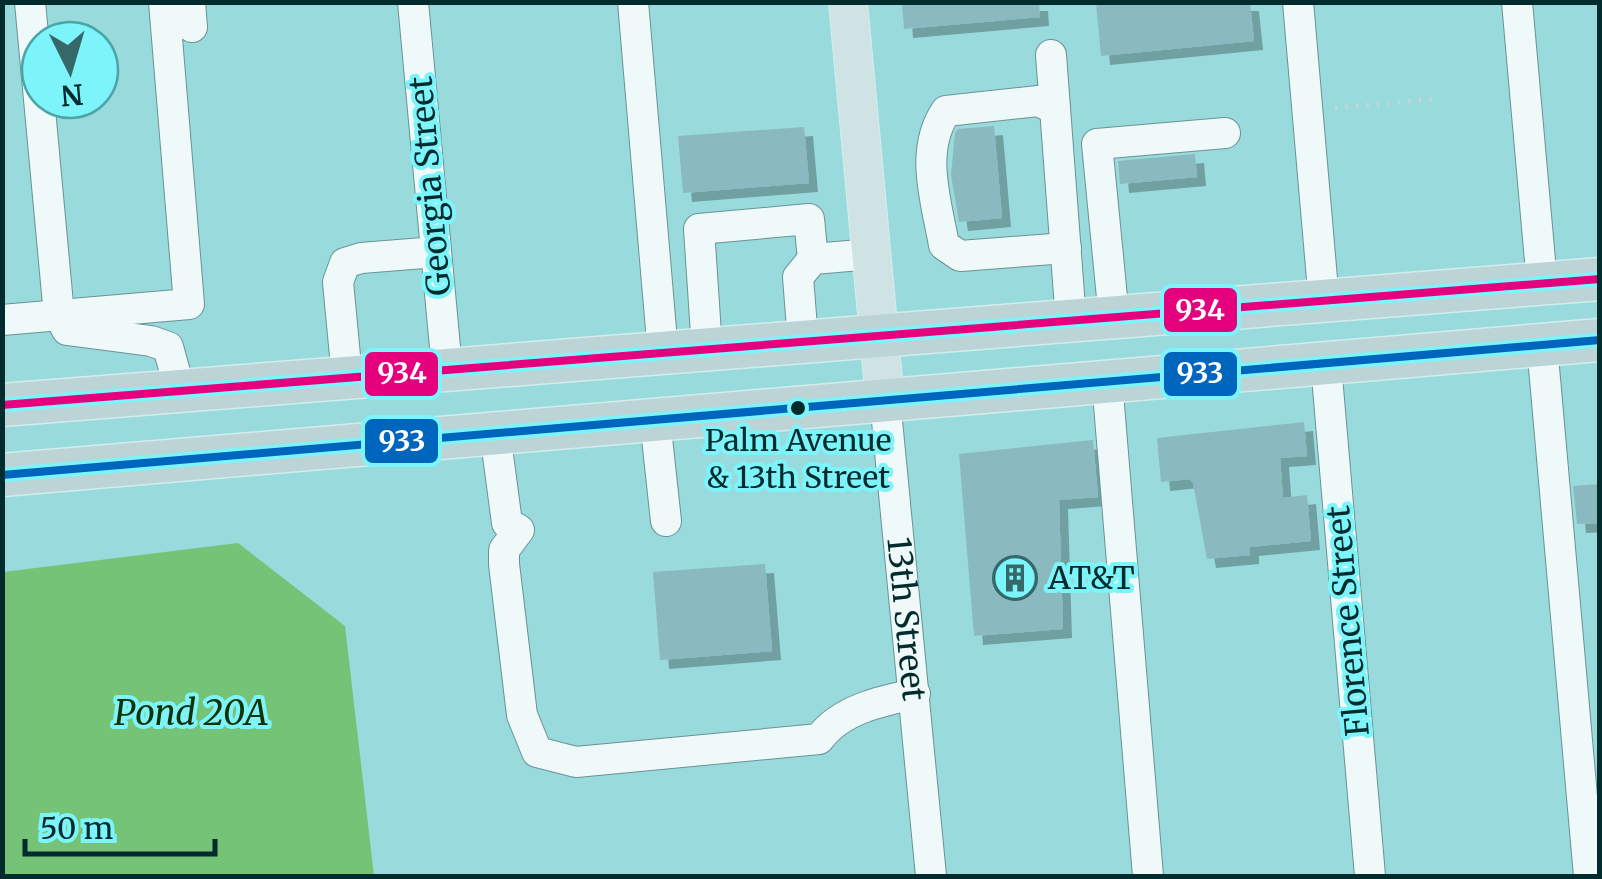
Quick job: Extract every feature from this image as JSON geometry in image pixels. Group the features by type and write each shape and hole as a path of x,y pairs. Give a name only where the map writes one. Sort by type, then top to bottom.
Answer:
{"highway":[{"path":"2,404 1600,278"},
{"path":"1542,345 1576,324 1600,319"},
{"path":"2,476 1600,340"}],"main road":[{"name":"13th Street","path":"848,2 885,400"}],"street":[{"path":"30,2 59,315 66,330 151,341 168,347 180,390"},
{"path":"2,320 189,304 164,2"},
{"name":"Georgia Street","path":"413,2 447,369"},
{"path":"633,2 663,353"},
{"path":"1298,2 1324,302"},
{"path":"1518,2 1542,284"},
{"path":"1050,54 1072,321"},
{"path":"1055,109 1038,100 946,111 932,130 930,163 944,245 960,256 1066,248"},
{"path":"1114,318 1097,144 1224,133"},
{"path":"708,349 699,229 809,219 813,259"},
{"path":"347,377 340,271 345,263 360,258 436,252"},
{"path":"803,341 798,276 813,259 872,254"},
{"path":"1542,345 1589,876"},
{"name":"Florence Street","path":"1326,364 1370,876"},
{"path":"1108,381 1148,876"},
{"name":"13th Street","path":"885,400 931,876"},
{"path":"655,420 666,520"},
{"path":"495,434 507,523 519,530 504,550 504,564 522,715 537,752 552,759 576,762 818,739 830,722 881,701 915,694"}],"path":[{"path":"1307,110 1434,99"}],"water":[{"name":"Pond 20A","path":"238,543 345,626 374,876 3,876 3,572"}],"building":[{"path":"902,2 1039,2 1040,17 904,29"},
{"path":"1096,2 1250,2 1254,41 1101,56"},
{"path":"994,126 1002,218 959,222 951,175 955,133 958,129"},
{"path":"804,127 809,183 683,193 678,136"},
{"path":"1195,154 1197,177 1120,184 1118,161"},
{"path":"1304,422 1307,456 1280,458 1283,498 1307,495 1311,541 1250,547 1250,555 1207,559 1193,483 1190,479 1161,482 1157,438"},
{"name":"AT&T","path":"1093,440 1098,497 1059,500 1063,629 974,636 959,454"},
{"path":"1600,484 1600,523 1577,524 1573,486"},
{"path":"765,564 772,651 660,660 653,572"}],"transit line":[{"name":"934","path":"2,405 1600,279"},
{"name":"933","path":"2,475 1600,340"}],"place":[{"name":"Palm Avenue & 13th Street","path":"798,408"},
{"name":"AT&T","path":"1015,578"}]}
